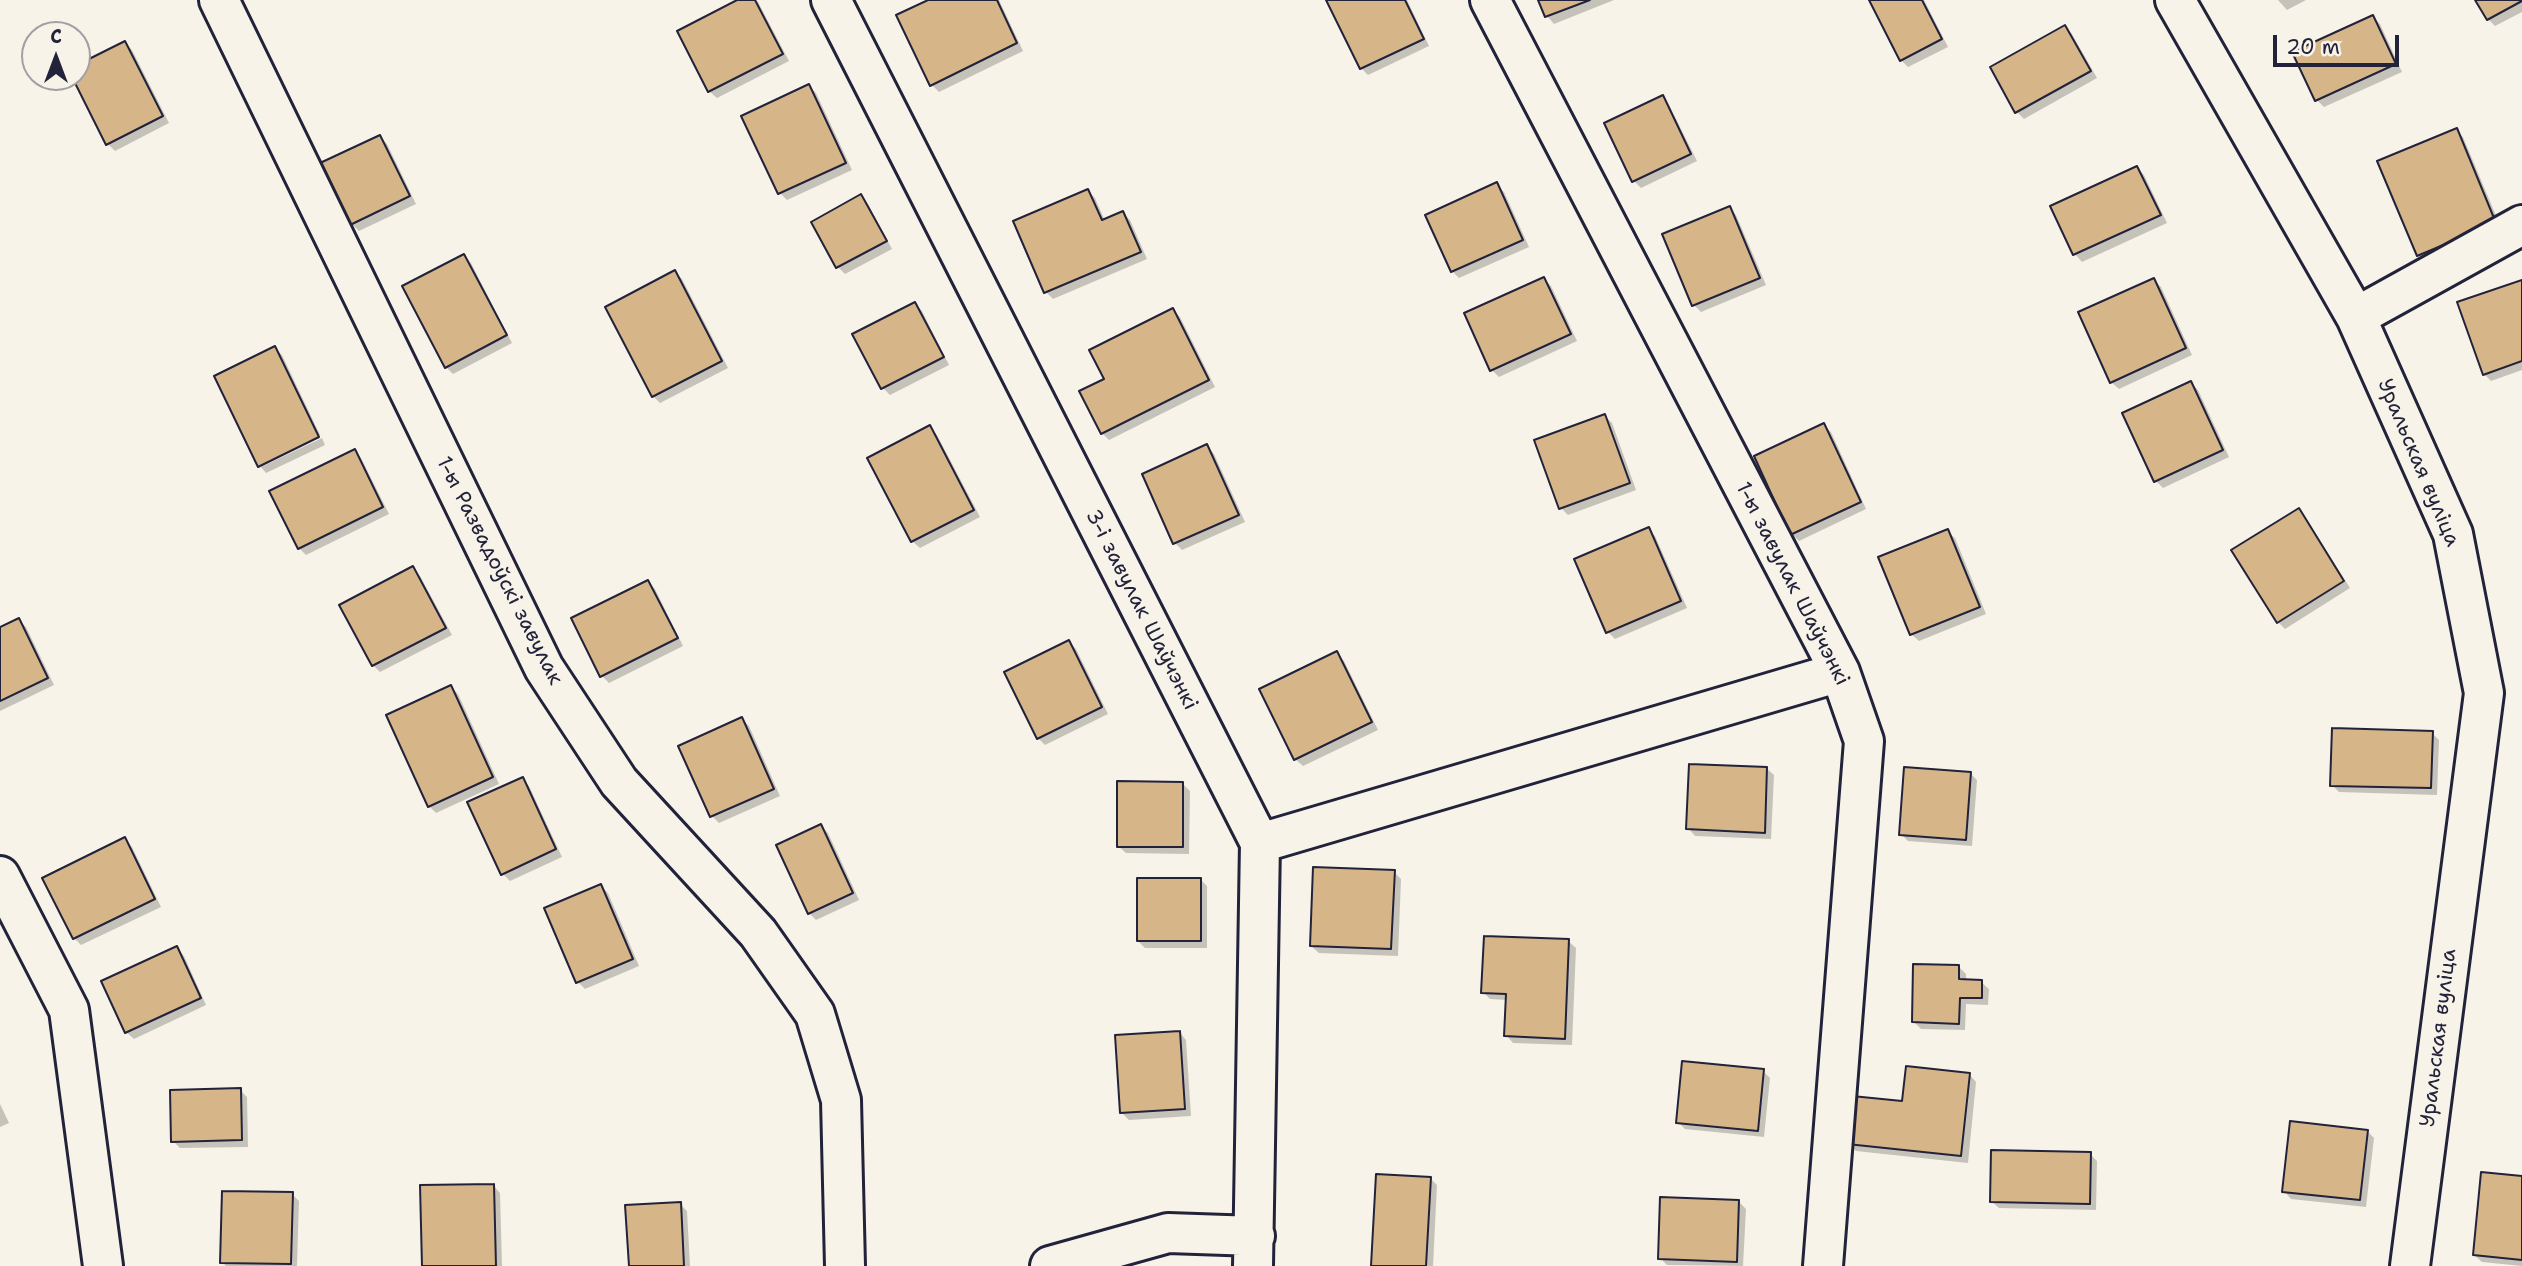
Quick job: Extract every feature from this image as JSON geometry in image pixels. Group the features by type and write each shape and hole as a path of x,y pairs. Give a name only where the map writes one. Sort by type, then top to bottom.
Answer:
{"street":[{"name":"1-ы Развадоўскі завулак","path":"219,0 544,668 619,782 758,933 815,1014 841,1100 845,1266"},
{"name":"3-і завулак Шаўчэнкі","path":"831,0 1260,843 1254,1251"},
{"name":"1-ы завулак Шаўчэнкі","path":"1490,0 1840,672 1864,741 1823,1266"},
{"name":"Уральская вуліца","path":"2175,0 2356,317 2453,534 2484,693 2410,1266"},
{"path":"2356,317 2522,225"},
{"path":"1260,843 1840,672"},
{"path":"0,876 69,1010 103,1266"},
{"path":"1050,1266 1168,1233 1254,1251"}],"building":[{"path":"737,0 755,0 783,54 708,92 677,31"},
{"path":"928,0 997,0 1017,43 930,86 896,15"},
{"path":"1326,0 1405,0 1424,39 1360,69"},
{"path":"1538,0 1590,0 1545,17"},
{"path":"1869,0 1922,0 1942,39 1900,61"},
{"path":"2475,0 2522,0 2522,1 2487,20"},
{"path":"2373,15 2396,64 2315,101 2292,52"},
{"path":"2065,25 2091,71 2015,113 1990,67"},
{"path":"125,41 163,116 106,145 79,91 91,91 91,58"},
{"path":"809,84 846,163 778,194 741,116"},
{"path":"1663,95 1691,154 1632,182 1604,123"},
{"path":"2457,128 2496,223 2417,256 2377,161"},
{"path":"380,135 410,196 350,225 320,163"},
{"path":"2137,166 2161,215 2073,255 2050,206"},
{"path":"1497,182 1523,240 1451,272 1425,215"},
{"path":"1088,189 1102,220 1123,211 1141,252 1044,293 1013,221"},
{"path":"861,194 887,241 836,268 811,222"},
{"path":"1730,206 1760,278 1692,306 1662,234"},
{"path":"464,254 507,335 445,368 402,286"},
{"path":"675,270 722,361 652,397 605,307"},
{"path":"1544,277 1571,334 1490,371 1464,313"},
{"path":"2154,278 2186,348 2110,383 2078,312"},
{"path":"2522,280 2522,361 2483,375 2457,302"},
{"path":"915,302 944,357 881,389 852,334"},
{"path":"1173,308 1209,380 1101,434 1079,391 1104,379 1089,350"},
{"path":"275,346 319,437 258,467 214,376"},
{"path":"2191,381 2223,450 2154,482 2122,413"},
{"path":"1605,414 1630,483 1559,509 1534,440"},
{"path":"1824,423 1861,502 1790,535 1754,456"},
{"path":"930,425 974,510 911,542 867,458"},
{"path":"1207,444 1239,515 1173,544 1142,474"},
{"path":"355,449 383,507 298,549 269,491"},
{"path":"2299,508 2344,581 2277,623 2231,550"},
{"path":"1649,527 1681,601 1606,633 1574,559"},
{"path":"1948,529 1980,607 1910,635 1878,557"},
{"path":"413,566 446,628 372,666 339,605"},
{"path":"648,580 678,638 600,677 571,618"},
{"path":"19,618 48,678 0,701 0,627"},
{"path":"1069,640 1102,707 1037,739 1004,672"},
{"path":"1337,651 1372,722 1294,760 1259,689"},
{"path":"451,685 493,777 428,807 386,715"},
{"path":"742,717 774,789 710,817 678,746"},
{"path":"2332,728 2433,731 2431,788 2330,786"},
{"path":"1689,764 1767,767 1765,833 1686,829"},
{"path":"1904,767 1971,772 1966,840 1899,835"},
{"path":"523,777 556,849 501,875 467,802"},
{"path":"1117,781 1183,782 1183,847 1117,847"},
{"path":"821,824 853,893 808,914 776,845"},
{"path":"125,837 155,899 73,939 42,878"},
{"path":"1313,867 1395,870 1391,949 1310,946"},
{"path":"1137,878 1201,878 1201,941 1137,941"},
{"path":"601,884 633,959 576,983 544,908"},
{"path":"1484,936 1569,939 1565,1039 1504,1036 1506,994 1481,993"},
{"path":"177,946 201,998 125,1033 101,981"},
{"path":"1913,964 1959,965 1959,979 1982,980 1982,998 1960,998 1959,1024 1912,1022"},
{"path":"1180,1031 1185,1109 1120,1113 1115,1035"},
{"path":"1682,1061 1764,1069 1758,1131 1676,1123"},
{"path":"1906,1066 1970,1073 1961,1156 1847,1144 1852,1096 1902,1101"},
{"path":"241,1088 242,1140 171,1142 170,1090"},
{"path":"2290,1121 2368,1130 2360,1200 2282,1192"},
{"path":"1991,1150 2091,1152 2090,1204 1990,1202"},
{"path":"2481,1172 2522,1176 2522,1260 2473,1255"},
{"path":"1376,1174 1431,1177 1426,1266 1371,1266"},
{"path":"494,1184 496,1266 422,1266 420,1185"},
{"path":"222,1191 293,1192 291,1264 220,1263"},
{"path":"1660,1197 1739,1200 1737,1262 1658,1259"},
{"path":"681,1202 684,1266 629,1266 625,1205"}]}
